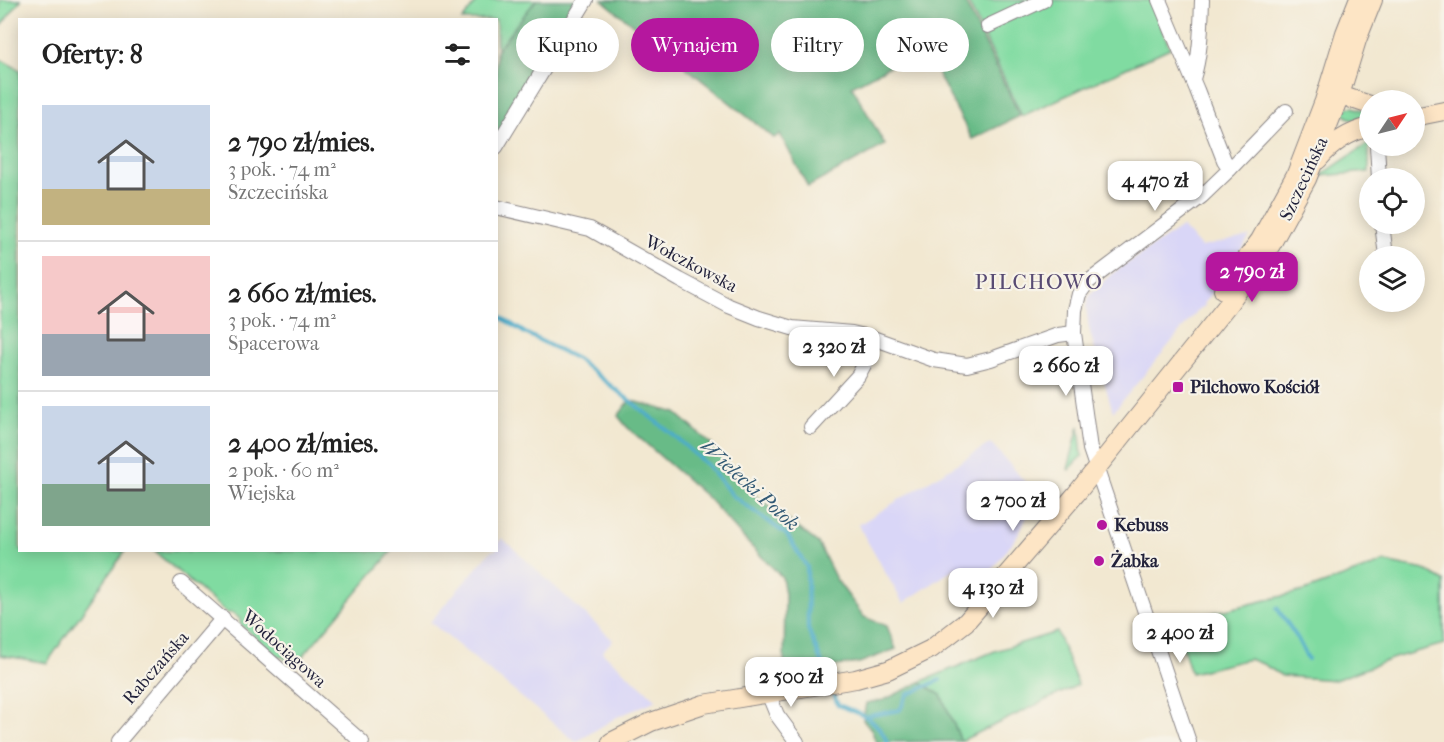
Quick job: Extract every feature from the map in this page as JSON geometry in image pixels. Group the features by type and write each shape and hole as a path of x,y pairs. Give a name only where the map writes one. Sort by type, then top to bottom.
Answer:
{"main road":[{"name":"Szczecińska","path":"1094,461 1260,240 1332,103 1345,33 1358,0"},
{"name":"Szczecińska","path":"619,740 675,712 704,704 856,679 905,664 947,638 973,614 1016,560 1057,499 1094,461 1258,264 1287,219 1307,179 1332,103 1373,0"},
{"path":"1332,103 1359,104"},
{"path":"1332,103 1347,124 1359,126"},
{"path":"1425,115 1444,111"},
{"path":"1307,179 1316,162 1330,147 1346,135 1359,130"}],"street":[{"path":"498,144 586,0"},
{"path":"988,27 1044,0"},
{"path":"1159,0 1224,160 1230,169"},
{"path":"1192,79 1198,63 1202,0"},
{"path":"1190,742 1094,461 1074,333 1075,310 1083,287 1202,196 1286,111"},
{"name":"Wołczkowska","path":"498,207 590,229 729,306 759,318 792,328 852,333 873,338 934,360 967,365 991,359 1058,335 1074,333"},
{"path":"811,427 858,376 873,338"},
{"name":"Wodociągowa","path":"182,583 363,742"},
{"name":"Rabczańska","path":"118,742 223,618"},
{"path":"768,693 777,715 796,742"}],"shaded area":[{"path":"1182,227 1201,247 1250,236 1204,303 1205,306 1199,309 1113,412 1089,329 1086,307 1090,294 1113,273"},
{"path":"991,443 1032,490 1036,491 1038,501 1016,538 986,577 956,568 903,603 858,525"},
{"path":"502,538 613,640 602,652 657,700 617,717 576,742 430,622 490,552 498,552 498,543"}],"green space":[{"path":"0,0 21,0 0,27"},
{"path":"478,0 536,0 522,18 516,18 516,26 498,50 498,18 464,18"},
{"path":"536,0 581,0 570,18 522,18"},
{"path":"602,0 964,0 1020,116 972,139 937,72 969,72 969,18 876,18 876,72 879,72 852,86 885,145 808,187 780,134 774,138 692,72 759,72 759,18 631,18 631,23"},
{"path":"967,0 1150,0 1170,48 1022,116"},
{"path":"516,26 516,72 537,72 498,136 498,48"},
{"path":"0,59 18,69 18,552 124,552 47,663 0,655"},
{"path":"1344,108 1359,109 1359,122 1348,117 1342,111"},
{"path":"1359,150 1359,156 1369,156 1369,168 1359,168 1359,173 1320,176"},
{"path":"630,400 676,413 711,444 748,490 818,543 836,579 864,617 887,626 896,649 859,663 784,673 785,594 782,577 708,498 627,427 618,416"},
{"path":"1079,426 1082,456 1069,470 1068,469"},
{"path":"155,552 391,552 292,669 283,657 278,657 240,624 240,619 233,613 227,613"},
{"path":"1384,562 1425,570 1444,581 1444,644 1394,658 1335,680 1282,676 1263,664 1249,659 1191,673 1175,622 1304,591"},
{"path":"1057,632 1078,685 961,741 941,695 920,682 995,651"},
{"path":"920,682 941,695 961,741 876,742 871,729 863,720 866,703 884,700"}],"waterway":[{"name":"Wielecki Potok","path":"498,315 525,333 577,359 672,434 707,465 733,496 787,535 807,567 808,629 828,678"},
{"path":"1277,608 1308,659"},
{"path":"868,716 900,710 907,695 940,680"},
{"name":"Wielecki Potok","path":"831,688 838,705 874,722 887,742"}],"place":[{"name":"Pilchowo Kościół","path":"1178,387"},
{"name":"Kebuss","path":"1102,525"},
{"name":"Żabka","path":"1099,561"}],"district":[{"name":"PILCHOWO","path":"1039,282"}]}
